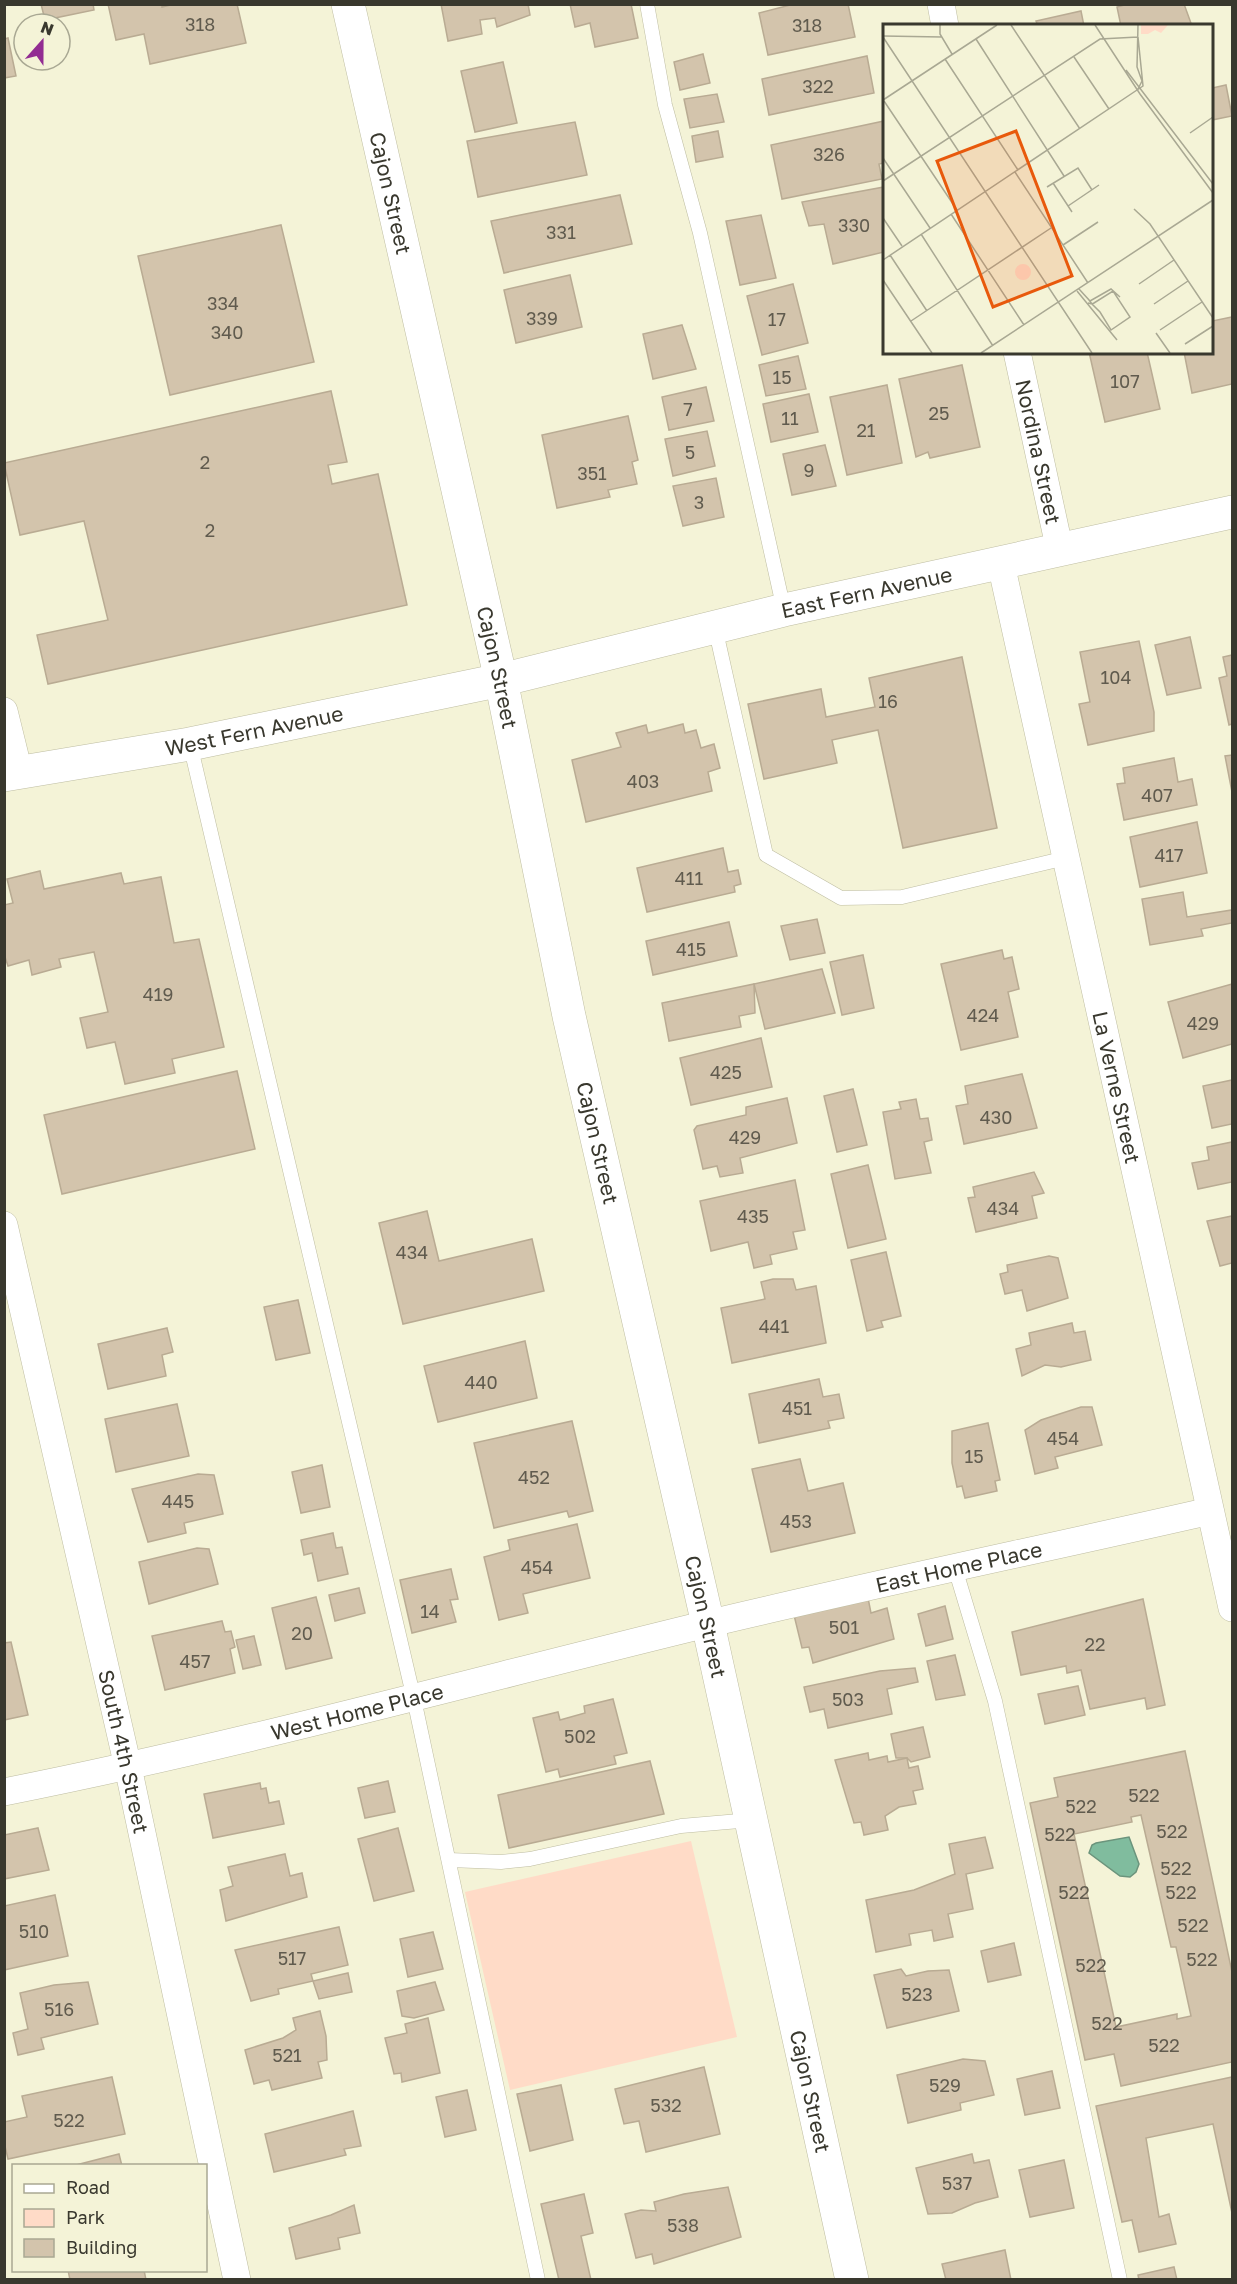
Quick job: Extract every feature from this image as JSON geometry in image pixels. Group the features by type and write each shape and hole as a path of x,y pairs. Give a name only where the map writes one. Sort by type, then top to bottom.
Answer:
{"street":[{"name":"Cajon Street","path":"348,4 501,680 565,997 708,1624 852,2280"},
{"path":"941,4 945,24"},
{"name":"Nordina Street","path":"1017,354 1060,551"},
{"name":"East Fern Avenue","path":"501,680 784,610 1233,512"},
{"name":"La Verne Street","path":"1001,564 1233,1608"},
{"name":"West Fern Avenue","path":"12,773 190,744 501,680"},
{"path":"4,711 12,773"},
{"name":"South 4th Street","path":"4,1225 128,1767 237,2280"},
{"name":"East Home Place","path":"708,1624 1210,1511"},
{"name":"West Home Place","path":"4,1792 128,1767 414,1699 708,1624"}],"lane":[{"path":"647,4 665,105 700,233 784,610"},
{"path":"715,627 766,855 841,898 902,897 1066,858"},
{"path":"190,744 414,1699 538,2280"},
{"path":"955,1568 995,1701 1120,2280"},
{"path":"449,1860 501,1862 530,1859 681,1826 751,1820"}],"green space":[{"path":"691,1841 737,2037 510,2090 465,1892"}],"shaded area":[{"path":"1129,1837 1139,1864 1136,1872 1130,1877 1120,1876 1089,1853 1092,1845 1096,1843"}],"building":[{"path":"41,4 93,4 94,10 72,14 72,12 43,12"},
{"path":"108,4 162,4 162,7 175,4 237,4 246,43 150,64 144,34 116,40"},
{"path":"441,4 528,4 530,15 497,27 495,18 480,20 482,34 448,41"},
{"path":"570,4 631,4 638,38 595,47 590,23 575,27"},
{"path":"794,4 848,4 855,37 768,55 759,13"},
{"path":"1128,4 1184,4 1191,24 1121,24 1117,7"},
{"path":"1081,11 1084,24 1037,24 1036,21"},
{"path":"8,38 12,72 15,72 16,76 4,78 4,39"},
{"path":"703,54 710,83 680,90 674,62"},
{"path":"867,56 874,93 769,115 762,79"},
{"path":"503,62 517,123 475,132 461,71"},
{"path":"1226,85 1232,116 1213,120 1213,88"},
{"path":"717,94 724,122 690,128 684,99"},
{"path":"883,121 883,163 879,164 882,179 782,199 771,145"},
{"path":"575,122 587,175 478,197 467,141"},
{"path":"718,131 723,157 696,162 692,136"},
{"path":"883,187 883,252 833,264 824,224 809,226 802,202"},
{"path":"620,195 632,244 504,273 491,221"},
{"path":"761,215 776,278 740,285 726,221"},
{"path":"281,225 314,362 170,395 138,256"},
{"path":"570,275 582,327 516,343 504,290"},
{"path":"793,284 808,343 762,355 747,296"},
{"path":"1232,317 1232,384 1192,393 1184,354 1213,354 1213,321"},
{"path":"682,325 696,369 653,379 643,334"},
{"path":"1089,354 1147,354 1160,409 1105,422"},
{"path":"798,356 806,389 766,396 759,365"},
{"path":"962,365 980,447 930,458 928,452 916,457 899,379"},
{"path":"887,385 902,463 847,475 830,397"},
{"path":"706,387 714,421 669,430 662,397"},
{"path":"331,391 347,462 328,465 332,484 378,474 407,605 48,684 37,635 108,620 84,521 20,535 4,463"},
{"path":"809,394 818,432 771,442 763,404"},
{"path":"628,416 638,460 632,462 637,484 608,490 610,497 557,508 542,435"},
{"path":"707,431 715,466 673,476 665,439"},
{"path":"825,445 836,486 792,495 783,454"},
{"path":"716,478 724,517 683,526 673,486"},
{"path":"1190,637 1201,688 1167,695 1155,645"},
{"path":"1139,641 1154,712 1154,731 1088,745 1079,704 1090,702 1080,652"},
{"path":"1232,655 1232,724 1229,725 1219,678 1227,676 1223,657"},
{"path":"962,657 997,828 903,848 878,730 832,740 837,763 764,779 748,704 821,689 826,717 875,707 869,678"},
{"path":"683,724 685,733 696,730 701,748 714,744 720,768 708,772 712,791 586,822 572,760 621,747 616,733 646,725 648,733"},
{"path":"1232,755 1232,792 1225,756"},
{"path":"1174,758 1178,782 1192,779 1197,805 1124,820 1117,784 1125,783 1123,768"},
{"path":"1197,822 1207,873 1140,887 1130,837"},
{"path":"723,848 728,872 738,870 741,884 734,886 735,892 647,912 637,868"},
{"path":"40,871 44,889 121,873 124,884 161,877 174,943 199,939 224,1047 172,1059 175,1073 125,1084 115,1042 87,1048 80,1018 108,1012 94,952 59,959 61,967 32,975 29,960 8,966 4,954 4,905 13,903 7,879"},
{"path":"1183,892 1187,917 1232,910 1232,923 1201,929 1203,936 1150,945 1142,899"},
{"path":"817,919 825,953 790,960 781,926"},
{"path":"729,922 737,956 653,975 646,941"},
{"path":"1002,950 1004,959 1012,957 1019,989 1008,992 1018,1037 961,1050 941,964"},
{"path":"863,955 874,1008 842,1015 830,962"},
{"path":"822,969 835,1013 765,1029 754,984"},
{"path":"754,984 755,1013 739,1016 741,1027 669,1041 662,1003"},
{"path":"1232,984 1232,1044 1183,1058 1168,1002"},
{"path":"761,1038 772,1087 691,1105 680,1058"},
{"path":"237,1071 255,1149 62,1194 44,1115"},
{"path":"1022,1074 1037,1128 964,1144 956,1106 968,1104 965,1086"},
{"path":"1232,1080 1232,1124 1212,1128 1203,1086"},
{"path":"853,1089 867,1145 837,1152 824,1096"},
{"path":"787,1098 797,1143 740,1158 743,1173 720,1177 717,1166 703,1169 694,1130 697,1126 746,1115 746,1107"},
{"path":"916,1099 920,1119 928,1118 932,1140 924,1142 931,1173 895,1179 883,1112 901,1109 899,1102"},
{"path":"1232,1142 1232,1182 1198,1189 1192,1163 1209,1160 1207,1147"},
{"path":"868,1165 886,1239 848,1248 831,1174"},
{"path":"1034,1172 1044,1193 1032,1196 1037,1218 976,1232 968,1198 975,1197 973,1187"},
{"path":"795,1180 805,1230 793,1232 797,1249 770,1255 772,1264 754,1268 748,1242 711,1251 700,1201"},
{"path":"427,1211 439,1261 532,1239 544,1291 403,1324 379,1223"},
{"path":"1232,1216 1232,1263 1220,1266 1207,1221"},
{"path":"886,1252 901,1316 881,1321 883,1327 867,1331 851,1260"},
{"path":"1049,1256 1058,1258 1068,1298 1027,1311 1022,1290 1005,1294 1000,1274 1008,1272 1007,1265"},
{"path":"773,1279 793,1279 796,1290 816,1286 826,1343 732,1363 721,1308 765,1299 761,1282"},
{"path":"298,1300 310,1353 276,1360 264,1307"},
{"path":"1072,1323 1074,1333 1085,1331 1091,1360 1061,1367 1045,1365 1022,1376 1016,1349 1031,1345 1029,1333"},
{"path":"167,1328 173,1352 162,1355 166,1376 108,1389 98,1344"},
{"path":"525,1341 537,1398 438,1422 424,1366"},
{"path":"819,1379 823,1397 839,1394 844,1418 828,1421 830,1428 759,1443 749,1394"},
{"path":"177,1404 189,1456 116,1472 105,1419"},
{"path":"1081,1407 1092,1407 1102,1445 1055,1457 1058,1468 1035,1474 1025,1430 1041,1420"},
{"path":"572,1421 593,1511 569,1517 567,1511 494,1528 474,1443"},
{"path":"988,1423 1000,1480 995,1481 997,1491 965,1498 962,1486 957,1487 952,1463 952,1431"},
{"path":"800,1459 808,1491 843,1483 855,1533 771,1552 752,1469"},
{"path":"322,1465 330,1507 301,1513 292,1472"},
{"path":"198,1474 214,1475 223,1514 184,1523 186,1533 148,1542 132,1489"},
{"path":"577,1524 590,1578 523,1594 528,1613 499,1620 484,1557 510,1550 508,1540"},
{"path":"333,1533 336,1548 342,1547 348,1574 318,1581 312,1553 304,1555 301,1540"},
{"path":"197,1548 209,1549 218,1584 149,1604 139,1562"},
{"path":"451,1569 458,1599 450,1600 456,1622 412,1633 400,1580"},
{"path":"359,1588 365,1613 335,1621 329,1595"},
{"path":"316,1597 332,1658 286,1669 272,1608"},
{"path":"868,1598 871,1613 887,1608 894,1639 813,1663 809,1647 802,1648 794,1615"},
{"path":"1143,1599 1165,1705 1147,1709 1145,1698 1090,1709 1081,1670 1067,1673 1066,1666 1021,1675 1012,1632"},
{"path":"945,1606 953,1639 926,1646 918,1614"},
{"path":"222,1621 225,1632 231,1631 235,1647 230,1649 235,1673 165,1690 152,1636"},
{"path":"254,1636 261,1665 243,1669 236,1640"},
{"path":"11,1642 28,1715 4,1720 4,1643"},
{"path":"955,1655 965,1695 936,1700 927,1661"},
{"path":"915,1668 918,1682 887,1689 892,1714 828,1728 824,1709 810,1712 804,1687 880,1671"},
{"path":"1078,1686 1085,1715 1045,1724 1038,1694"},
{"path":"613,1699 627,1753 614,1756 616,1764 560,1777 558,1769 546,1772 533,1718 558,1712 560,1720 585,1713 584,1706"},
{"path":"923,1727 930,1757 911,1762 907,1758 896,1758 891,1734"},
{"path":"1185,1751 1232,1972 1232,2062 1121,2086 1114,2054 1085,2060 1030,1803 1058,1797 1054,1778","holes":["1141,1815 1171,1947 1176,1947 1191,2016 1177,2019 1177,2014 1116,2027 1074,1834 1132,1822 1131,1817"]},
{"path":"868,1753 869,1760 887,1756 888,1762 907,1758 909,1768 918,1766 923,1789 913,1791 916,1804 899,1807 885,1816 888,1830 864,1835 861,1822 854,1823 835,1760"},
{"path":"650,1761 664,1814 509,1848 498,1795"},
{"path":"388,1781 395,1812 365,1818 358,1788"},
{"path":"260,1783 261,1789 266,1788 269,1803 279,1801 284,1824 213,1838 204,1794"},
{"path":"38,1828 49,1870 4,1879 4,1835"},
{"path":"398,1828 414,1891 374,1901 358,1839"},
{"path":"985,1837 993,1868 966,1874 973,1909 948,1914 953,1937 934,1941 932,1930 909,1934 911,1945 876,1952 866,1900 914,1890 955,1874 949,1844"},
{"path":"285,1854 290,1876 302,1873 307,1897 226,1921 220,1890 233,1886 228,1867"},
{"path":"55,1895 68,1956 4,1970 4,1906"},
{"path":"339,1927 348,1965 311,1974 313,1981 278,1989 279,1994 251,2001 235,1950"},
{"path":"433,1932 443,1969 408,1977 400,1939"},
{"path":"1014,1943 1021,1975 988,1982 981,1951"},
{"path":"901,1969 906,1976 928,1971 949,1970 959,2011 887,2028 874,1975"},
{"path":"348,1973 352,1992 319,1999 313,1981"},
{"path":"88,1982 98,2024 41,2038 44,2049 18,2055 13,2033 28,2029 20,1993 54,1985"},
{"path":"435,1982 444,2010 414,2018 402,2016 397,1991"},
{"path":"320,2011 326,2036 327,2060 318,2062 322,2078 272,2090 269,2080 254,2084 245,2050 283,2038 296,2030 293,2018"},
{"path":"428,2018 440,2073 402,2082 401,2073 394,2074 385,2038 407,2033 405,2024"},
{"path":"963,2059 985,2061 994,2095 960,2103 961,2110 908,2123 897,2075"},
{"path":"704,2067 720,2134 646,2152 639,2121 624,2124 615,2089"},
{"path":"1052,2071 1060,2108 1025,2115 1017,2079"},
{"path":"112,2077 125,2134 8,2159 4,2142 4,2122 27,2117 22,2096"},
{"path":"1232,2077 1232,2213 1213,2124 1146,2138 1159,2217 1169,2214 1176,2244 1139,2252 1132,2220 1122,2222 1096,2106"},
{"path":"561,2085 573,2140 530,2151 517,2094"},
{"path":"467,2090 476,2130 445,2137 436,2097"},
{"path":"353,2111 361,2146 344,2149 346,2155 274,2172 265,2134"},
{"path":"119,2154 122,2164 80,2164"},
{"path":"972,2154 974,2163 989,2160 998,2197 975,2203 952,2213 928,2214 916,2168"},
{"path":"1064,2160 1074,2208 1030,2217 1019,2170"},
{"path":"728,2187 741,2237 654,2264 652,2254 636,2258 625,2214 641,2210 656,2211 654,2202 684,2194"},
{"path":"584,2194 593,2233 581,2236 591,2280 559,2280 541,2204"},
{"path":"354,2205 360,2233 338,2238 340,2249 296,2259 289,2228"},
{"path":"1005,2250 1011,2280 946,2280 942,2264"},
{"path":"1174,2267 1177,2280 1139,2280 1138,2275"},
{"path":"68,2272 144,2272 146,2280 70,2280"}]}
